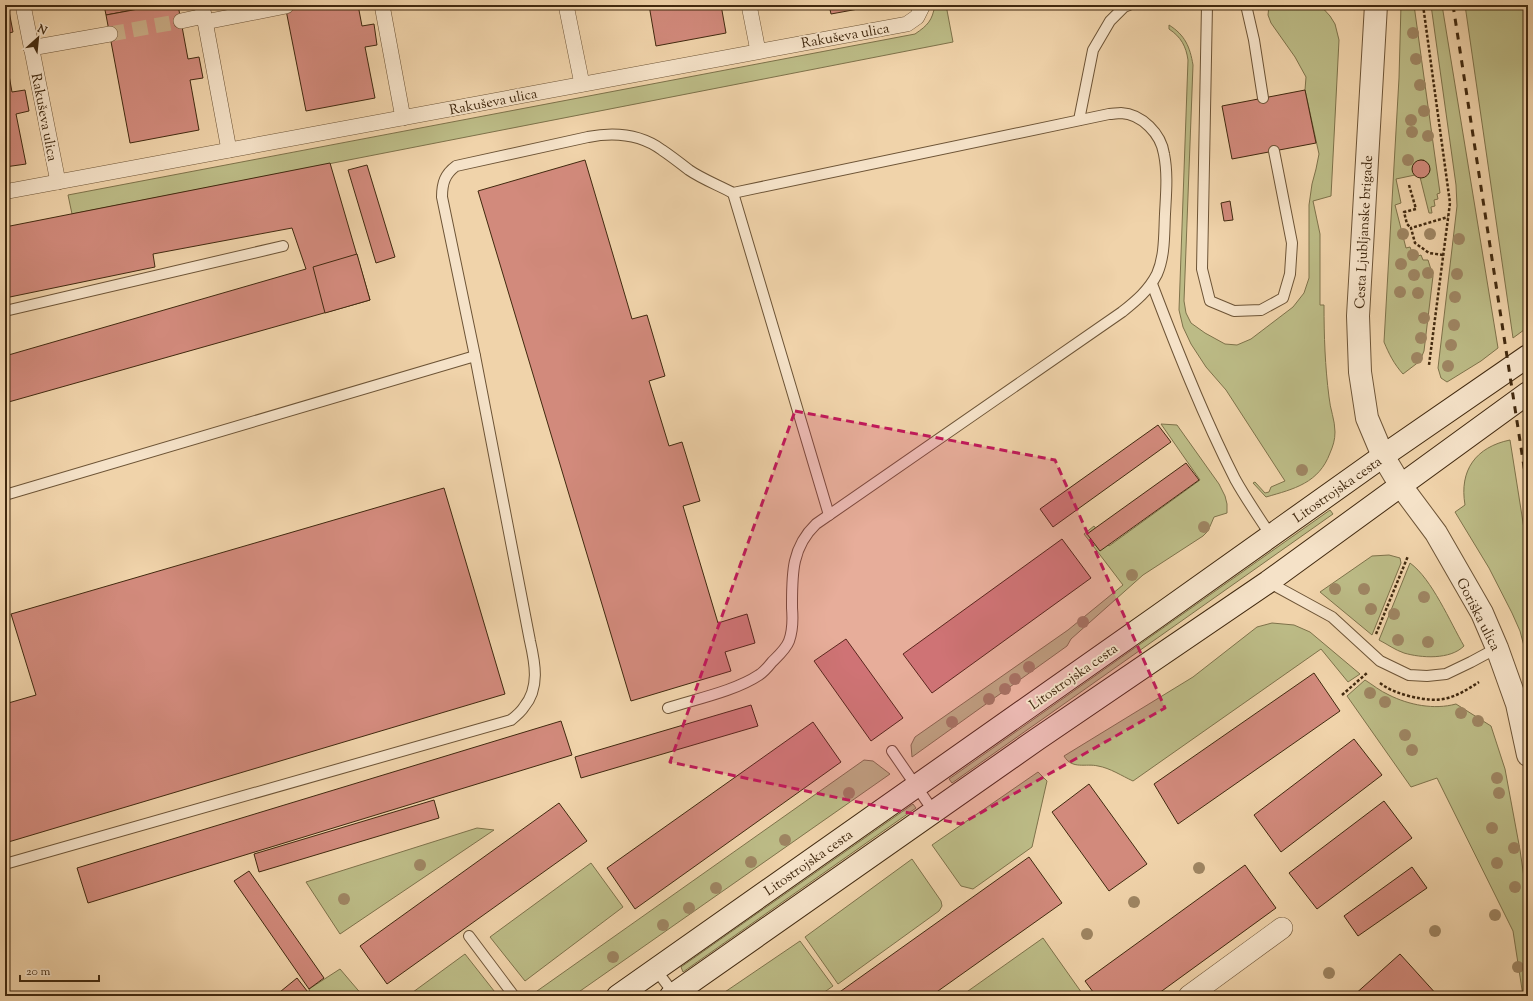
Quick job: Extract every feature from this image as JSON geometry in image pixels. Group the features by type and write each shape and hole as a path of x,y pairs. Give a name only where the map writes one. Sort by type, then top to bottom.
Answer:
{"main road":[{"name":"Cesta Ljubljanske brigade","path":"1376,5 1368,158 1359,282 1358,335 1360,372 1367,418 1383,456 1401,486"},
{"name":"Litostrojska cesta","path":"618,996 1152,621 1383,456 1528,356"},
{"path":"673,995 934,812 1268,582 1528,393"},
{"name":"Goriška ulica","path":"1401,486 1436,533 1482,613 1497,648 1516,704 1528,755"}],"street":[{"name":"Rakuševa ulica","path":"23,5 58,182"},
{"path":"382,5 403,118"},
{"path":"566,5 582,84"},
{"path":"749,5 758,52"},
{"name":"Rakuševa ulica","path":"9,191 907,24 917,17 923,5"},
{"path":"181,21 204,14 286,6"},
{"path":"204,14 229,150"},
{"path":"31,48 110,34"},
{"path":"1188,996 1282,928"}],"lane":[{"path":"1079,120 1092,50 1110,21 1124,8 1130,5"},
{"path":"1207,5 1202,269 1210,301 1234,311 1261,310 1283,298 1290,274 1292,243 1274,151"},
{"path":"1246,5 1254,40 1263,98"},
{"path":"5,864 511,720 525,706 534,689 535,663 475,356 442,197 444,180 449,172 456,166 602,134 628,135 650,143 661,149 696,174 733,193 1079,120 1121,113 1134,116 1144,122 1153,130 1160,142 1164,153 1166,177 1163,249 1158,273 1152,284 1138,300 1122,312 808,531 798,550 794,563 792,576 792,628 788,643 780,654 760,675 736,686 668,708"},
{"path":"733,193 829,515"},
{"path":"5,311 283,246"},
{"path":"1152,284 1179,355 1202,407 1236,479 1271,536"},
{"path":"5,495 475,356"},
{"path":"1268,582 1332,617 1380,661 1409,675 1427,676 1446,674 1497,648"},
{"path":"892,751 934,812"},
{"path":"469,936 514,996"},
{"path":"656,970 673,995"}],"path":[{"path":"1423,5 1450,203 1429,364"},
{"path":"1409,185 1416,209 1404,212 1407,224 1411,228 1415,243 1429,252 1443,256"},
{"path":"1411,228 1448,217"},
{"path":"1369,651 1408,556"},
{"path":"1342,696 1380,661"}],"highlighted area":[{"path":"795,411 1055,460 1165,708 961,824 670,762"}],"shaded area":[{"path":"935,5 946,5 953,42 72,214 68,195 915,34 929,22"},
{"path":"1269,5 1320,5 1335,24 1339,40 1331,196 1313,201 1320,234 1320,305 1324,305 1327,374 1335,428 1335,438 1325,463 1312,478 1296,487 1266,497 1253,483 1255,482 1265,493 1269,492 1271,487 1285,481 1226,390 1206,367 1191,344 1183,327 1179,310 1188,60 1186,50 1182,42 1177,35 1169,29 1169,25 1183,37 1186,42 1193,65 1184,301 1186,313 1191,323 1205,333 1225,344 1237,345 1251,339 1293,307 1304,293 1309,278 1309,205 1319,154 1305,90 1306,77 1295,57 1271,23 1268,15"},
{"path":"1401,5 1414,5 1440,193 1437,194 1438,199 1434,200 1435,206 1431,207 1432,213 1429,213 1420,177 1426,176 1430,171 1429,165 1424,160 1418,161 1414,164 1413,172 1415,175 1396,179 1401,203 1395,205 1406,248 1410,247 1412,252 1416,251 1418,256 1421,255 1423,260 1428,260 1433,276 1424,351 1420,361 1403,374 1392,359 1384,342 1399,78"},
{"path":"1431,5 1442,5 1498,348 1481,361 1447,382 1441,378 1438,368 1457,206 1456,185"},
{"path":"1465,5 1528,5 1528,327 1513,338"},
{"path":"1161,424 1177,425 1219,484 1225,496 1227,513 1214,517 1208,531 1203,536 1143,575 1071,639 1067,646 912,757 911,745 915,737 1068,630 1123,585 1084,534 1094,526 1109,546 1200,480"},
{"path":"1510,440 1528,554 1528,661 1520,631 1512,613 1489,568 1455,512 1465,505 1465,481 1472,462 1479,454 1488,448 1498,443"},
{"path":"1330,510 1333,514 952,783 949,779"},
{"path":"1389,555 1400,558 1401,563 1372,635 1320,592 1372,556"},
{"path":"1410,563 1426,579 1447,613 1464,646 1458,651 1435,657 1411,655 1394,649 1379,640"},
{"path":"1272,623 1294,625 1310,632 1360,674 1348,682 1321,649 1133,781 1102,767 1093,765 1075,765 1064,756 1193,677 1257,627"},
{"path":"1365,680 1397,699 1413,704 1439,707 1456,704 1491,726 1505,769 1520,850 1528,905 1528,996 1523,996 1513,931 1437,778 1411,787 1347,696"},
{"path":"864,760 873,761 890,774 573,996 530,996"},
{"path":"1038,772 1047,781 1032,847 973,889 961,886 932,845"},
{"path":"913,804 916,808 683,972 681,967"},
{"path":"477,828 494,830 340,934 306,882"},
{"path":"912,859 941,901 942,906 939,911 838,984 805,937"},
{"path":"591,863 623,907 525,981 490,937"},
{"path":"1043,938 1084,996 961,996"},
{"path":"800,941 833,986 819,996 719,996"},
{"path":"465,954 498,996 409,995"},
{"path":"340,969 363,996 311,996 309,989"}],"building":[{"path":"104,5 160,5 106,15"},
{"path":"160,5 178,5 188,59 199,57 203,78 190,80 199,130 130,143 106,15"},
{"path":"285,5 358,5 362,26 374,24 377,45 365,47 375,98 306,111"},
{"path":"649,5 721,5 726,33 656,46"},
{"path":"829,5 880,5 831,14"},
{"path":"9,11 13,32 5,34 5,12"},
{"path":"5,53 12,92 25,90 29,111 16,114 26,164 5,167"},
{"path":"1305,90 1316,143 1232,159 1222,106"},
{"path":"585,160 632,319 647,315 665,376 649,381 669,446 682,442 700,501 683,506 718,623 747,614 755,643 725,652 731,671 631,701 478,191"},
{"path":"1421,160 1427,163 1430,169 1427,175 1421,178 1415,175 1412,169 1415,163"},
{"path":"330,163 370,300 5,403 5,356 306,269 292,228 153,254 155,267 5,298 5,227"},
{"path":"367,165 395,257 376,263 348,170"},
{"path":"1230,201 1233,220 1224,221 1221,203"},
{"path":"357,254 370,300 325,313 313,267"},
{"path":"1158,425 1171,442 1053,527 1040,509"},
{"path":"1186,463 1199,480 1100,551 1087,534"},
{"path":"444,488 505,694 5,843 5,704 36,695 11,614"},
{"path":"1062,539 1091,578 932,693 903,654"},
{"path":"846,639 903,718 871,741 814,661"},
{"path":"1314,673 1340,711 1178,824 1154,784"},
{"path":"751,705 758,726 581,778 575,757"},
{"path":"561,721 572,755 88,903 77,868"},
{"path":"813,722 841,762 635,909 607,868"},
{"path":"1354,739 1382,775 1281,852 1254,815"},
{"path":"1089,784 1147,864 1109,891 1052,812"},
{"path":"434,800 439,818 259,872 254,854"},
{"path":"1384,801 1412,838 1317,909 1289,873"},
{"path":"559,803 587,841 387,984 360,946"},
{"path":"1029,857 1062,903 931,996 834,996"},
{"path":"1245,865 1276,908 1155,996 1096,996 1085,981"},
{"path":"1412,867 1427,888 1358,936 1344,916"},
{"path":"249,871 324,978 309,989 234,881"},
{"path":"1400,954 1438,996 1353,996"},
{"path":"297,978 311,996 275,996"}],"tunnel":[{"path":"110,34 181,21"}],"railway":[{"path":"1453,5 1528,493"}]}
